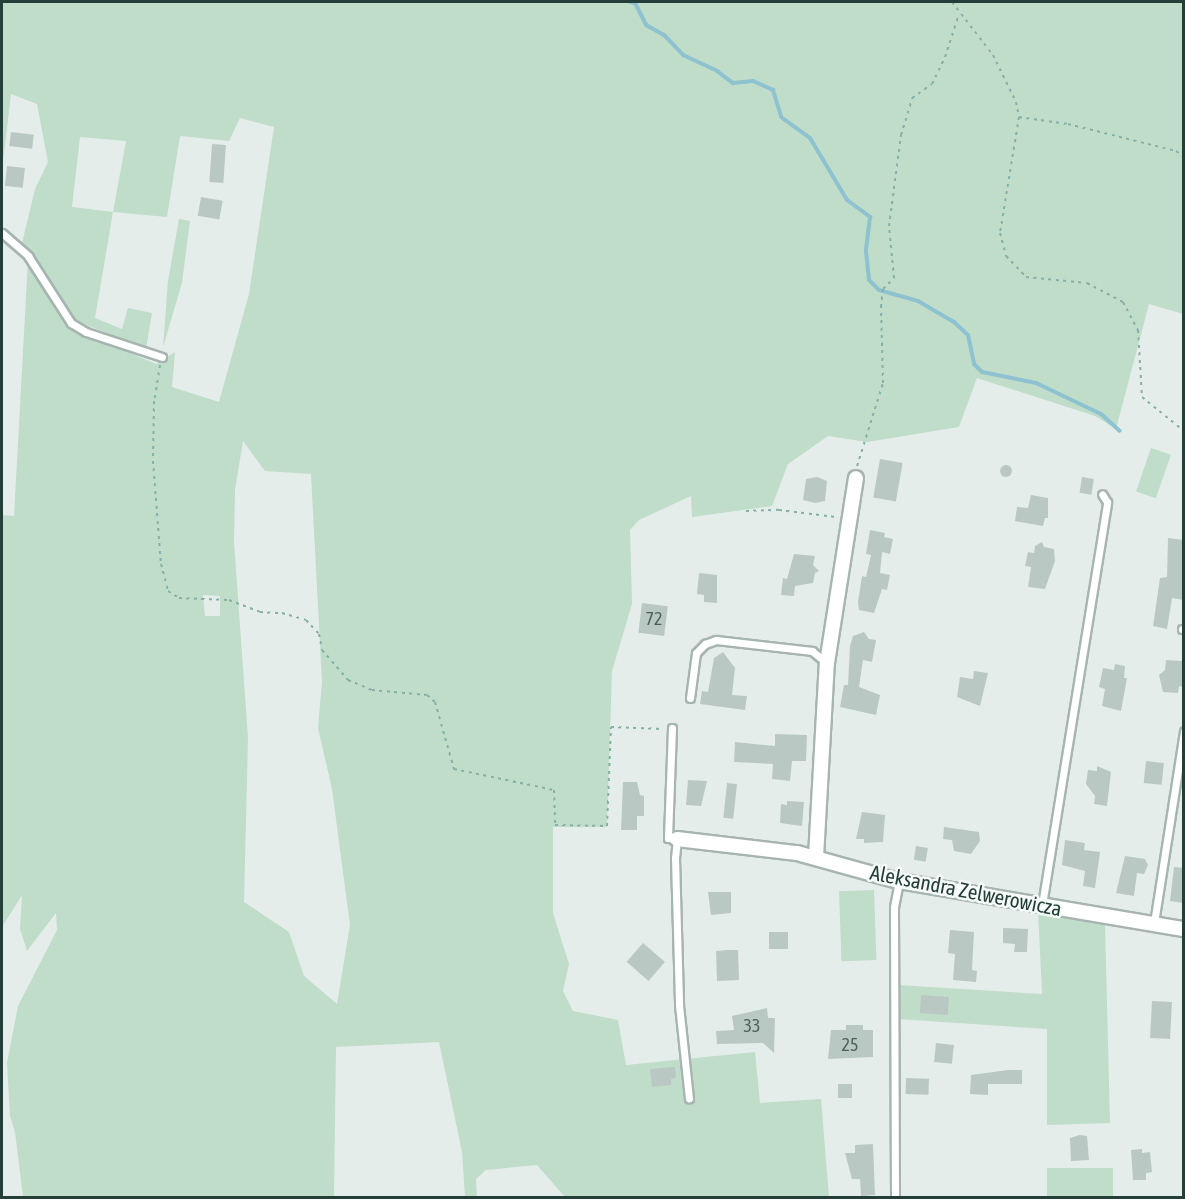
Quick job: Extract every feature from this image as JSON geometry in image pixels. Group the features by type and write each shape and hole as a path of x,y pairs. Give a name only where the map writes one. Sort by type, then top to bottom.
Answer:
{"street":[{"path":"816,857 827,663 856,478"},
{"name":"Aleksandra Zelwerowicza","path":"677,839 816,857 899,881 1184,929"}],"lane":[{"path":"2,233 28,256 71,323 86,332 162,357"},
{"path":"1042,905 1106,514 1107,502 1102,494"},
{"path":"690,698 696,653 705,644 716,640 812,651 827,663"},
{"path":"672,728 668,838 677,839 675,858 679,1005 689,1098"},
{"path":"1155,923 1184,731"},
{"path":"895,1197 894,908 899,881"}],"path":[{"path":"952,2 1004,74 1019,117 1000,233 1006,256 1026,277 1087,283 1123,302 1138,330 1142,397 1184,431"},
{"path":"856,478 857,455 883,382 881,307 883,290 894,278 889,226 901,135 912,98 932,84 945,57 959,12"},
{"path":"1019,117 1078,127 1176,151 1184,157"},
{"path":"162,357 154,401 153,461 161,564 168,591 179,598 230,600 260,612 282,613 306,620 319,634 322,650 348,680 372,690 427,695 435,702 454,769 554,790 555,825 607,826 610,727 672,728"},
{"path":"746,511 779,510 851,519"}],"green space":[{"path":"2,2 1183,2 1183,314 1149,304 1116,429 1095,416 977,378 959,427 867,442 828,436 788,464 772,506 692,517 691,496 639,520 630,530 632,604 612,671 607,827 553,827 553,913 569,964 563,991 573,1011 618,1020 626,1065 755,1052 760,1103 821,1099 829,1197 565,1197 537,1165 486,1170 476,1179 477,1197 465,1197 462,1152 439,1042 336,1047 334,1197 23,1197 15,1132 10,1116 7,1063 18,1006 57,930 56,913 27,951 20,929 22,895 2,927 2,515 14,516 28,260 55,308 74,329 156,364 175,352 172,387 219,402 249,294 274,127 240,118 229,141 180,136 167,217 113,212 95,318 122,329 128,308 152,313 146,349 73,318 22,243 35,189 48,162 37,104 11,94 2,170","holes":["80,137 126,141 113,212 72,207","243,441 265,471 311,474 322,682 318,728 332,789 350,925 337,1004 304,976 289,932 244,902 248,738 234,542 235,490","203,595 220,596 220,616 205,616"]},
{"path":"179,219 190,221 182,283 163,347 168,281"},
{"path":"1151,448 1171,455 1156,498 1136,491"},
{"path":"874,890 876,960 841,961 839,891"},
{"path":"1038,910 1105,923 1110,1123 1047,1125 1047,1029 897,1019 898,985 1042,994"},
{"path":"1047,1168 1113,1168 1113,1197 1047,1197"}],"building":[{"path":"11,132 34,135 32,149 9,146"},
{"path":"212,144 226,145 223,183 209,182"},
{"path":"7,166 25,168 23,188 5,186"},
{"path":"201,197 223,201 219,220 198,216"},
{"path":"880,459 903,463 896,501 873,497"},
{"path":"1006,465 1012,471 1006,477 1000,471"},
{"path":"817,477 827,481 825,501 815,503 803,500 806,479"},
{"path":"1082,477 1094,479 1091,495 1079,493"},
{"path":"1031,495 1048,498 1048,518 1045,518 1043,526 1015,521 1017,507 1028,508"},
{"path":"870,530 885,533 884,537 893,539 890,554 882,552 880,573 890,575 887,590 882,589 874,613 859,610 858,602 862,576 866,577 871,555 866,554"},
{"path":"1168,538 1184,540 1184,600 1172,598 1167,629 1153,626 1160,578 1167,577"},
{"path":"1042,542 1044,547 1054,549 1055,561 1045,589 1028,587 1031,567 1025,566 1028,552 1034,553 1035,546"},
{"path":"794,554 815,556 813,565 819,571 815,573 813,583 795,586 794,596 781,595 783,578 787,579"},
{"path":"699,573 717,575 717,603 704,602 704,595 697,594"},
{"path":"642,603 668,606 664,636 638,633"},
{"path":"864,632 869,639 876,640 872,662 863,660 859,687 880,695 876,715 840,707 844,685 848,685 850,646 853,636"},
{"path":"723,652 735,668 732,695 747,696 745,710 700,704 702,691 708,692 714,658"},
{"path":"1166,660 1182,661 1184,687 1179,686 1178,693 1163,692 1159,675 1165,670"},
{"path":"1115,664 1125,666 1124,678 1127,678 1121,711 1102,706 1105,689 1099,687 1103,668 1114,670"},
{"path":"974,671 988,673 980,706 957,697 960,677 973,679"},
{"path":"775,734 807,735 806,761 792,761 790,781 772,779 773,764 734,762 735,742 775,746"},
{"path":"1146,761 1164,763 1162,785 1144,783"},
{"path":"1097,766 1111,772 1107,806 1094,804 1095,796 1086,784 1088,770 1097,771"},
{"path":"688,780 707,781 701,806 686,805"},
{"path":"623,782 637,782 640,795 644,796 644,816 637,816 637,830 621,830"},
{"path":"727,783 737,784 733,819 723,818"},
{"path":"787,801 804,802 802,826 780,823 781,804 787,805"},
{"path":"862,812 885,815 883,842 864,843 864,839 856,839"},
{"path":"944,827 979,832 980,841 971,854 954,851 952,840 943,839"},
{"path":"1065,840 1085,843 1084,850 1100,852 1095,888 1083,886 1085,871 1062,865"},
{"path":"916,846 928,848 926,862 914,860"},
{"path":"1125,856 1145,859 1148,865 1144,874 1137,873 1134,896 1116,893"},
{"path":"1174,867 1184,868 1183,903 1170,901"},
{"path":"708,892 731,892 731,913 711,915"},
{"path":"1003,928 1028,929 1027,952 1014,952 1015,944 1003,943"},
{"path":"950,930 974,932 972,970 977,971 976,982 953,980 955,954 948,953"},
{"path":"769,932 788,932 788,949 769,949"},
{"path":"643,943 665,962 648,981 627,962"},
{"path":"738,950 739,980 717,981 716,951"},
{"path":"921,995 949,997 948,1015 920,1013"},
{"path":"1152,1001 1172,1002 1170,1039 1150,1038"},
{"path":"767,1008 768,1018 775,1018 774,1053 763,1043 717,1044 716,1031 734,1030 732,1016"},
{"path":"846,1025 863,1025 863,1030 873,1030 873,1057 828,1059 831,1030 846,1030"},
{"path":"936,1043 954,1045 952,1064 934,1062"},
{"path":"675,1067 676,1078 671,1079 671,1085 652,1087 650,1069"},
{"path":"1022,1070 1022,1084 988,1084 988,1095 970,1094 971,1075"},
{"path":"906,1078 929,1079 928,1095 905,1094"},
{"path":"838,1084 852,1084 852,1098 838,1098"},
{"path":"1080,1135 1087,1136 1089,1160 1071,1161 1070,1138"},
{"path":"873,1144 875,1195 861,1196 860,1179 852,1179 845,1153 855,1153 855,1145"},
{"path":"1142,1149 1142,1153 1150,1152 1152,1172 1146,1173 1146,1180 1133,1180 1131,1150"}],"waterway":[{"path":"630,2 635,3 646,25 664,35 683,55 717,71 733,83 753,81 773,90 781,117 810,138 847,200 870,217 866,251 869,280 879,290 918,301 954,322 968,335 974,364 982,372 1036,383 1101,414 1120,431"}]}
